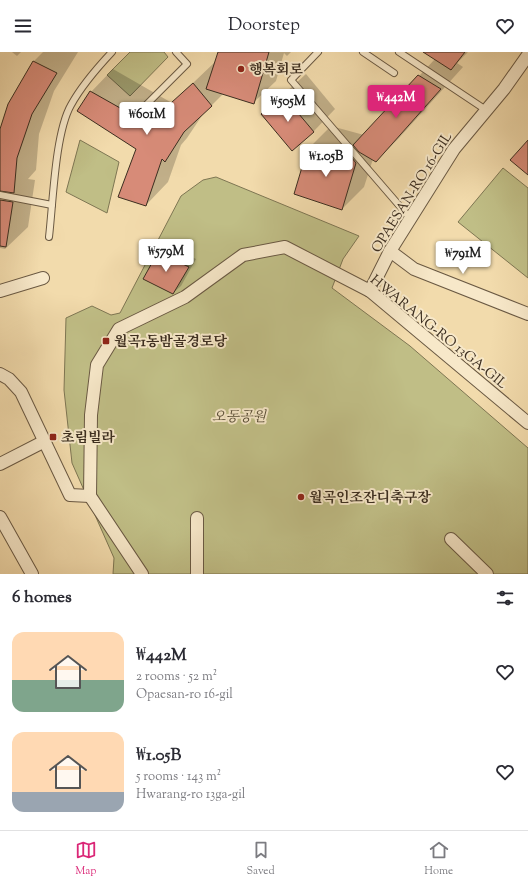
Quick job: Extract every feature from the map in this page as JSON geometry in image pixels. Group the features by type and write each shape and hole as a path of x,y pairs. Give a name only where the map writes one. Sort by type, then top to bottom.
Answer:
{"street":[{"name":"OPAESAN-RO 16-GIL","path":"370,291 390,251 454,149 528,55"},
{"name":"HWARANG-RO 13GA-GIL","path":"90,496 91,415 97,365 119,329 185,297 243,255 285,247 370,291 528,423"},
{"path":"390,251 414,269 528,314"},
{"path":"0,291 43,278"},
{"path":"0,374 9,379 21,392 43,442 70,495 90,496 142,574"},
{"path":"0,464 43,442"},
{"path":"0,517 32,574"},
{"path":"197,518 197,574"},
{"path":"451,538 487,574"}],"lane":[{"path":"49,237 60,136 70,106 96,68 112,52"},
{"path":"144,107 187,64 176,52"},
{"path":"318,52 291,80 410,218"},
{"path":"363,52 394,73"},
{"path":"399,52 486,110"},
{"path":"0,195 52,205"}],"green space":[{"path":"130,52 164,52 168,57 130,96 107,75"},
{"path":"80,140 119,162 107,213 66,192"},
{"path":"503,168 528,188 528,278 458,222"},
{"name":"오동공원","path":"216,177 359,236 343,259 332,288 410,346 528,448 528,574 113,574 114,558 72,463 64,390 66,318 92,306 111,315 120,313 181,196 203,180"}],"building":[{"path":"218,52 269,52 254,104 206,89"},
{"path":"423,52 465,52 451,70"},
{"path":"33,61 57,73 32,114 17,158 14,193 0,191 0,129 8,104"},
{"path":"418,75 441,89 376,162 359,152 353,145"},
{"path":"193,83 212,106 184,132 165,162 162,159 146,206 118,197 136,149 77,111 90,91 152,126 161,112"},
{"path":"283,95 314,132 292,151 261,114"},
{"path":"528,140 528,175 510,160"},
{"path":"308,147 342,157 347,152 356,163 342,210 294,194"},
{"path":"0,200 13,202 6,247 0,246"},
{"path":"158,252 189,267 173,294 143,279"}],"place":[{"name":"행복회로","path":"241,69"},
{"name":"월곡1동밤골경로당","path":"106,341"},
{"name":"초림빌라","path":"53,437"},
{"name":"월곡인조잔디축구장","path":"301,497"}]}
